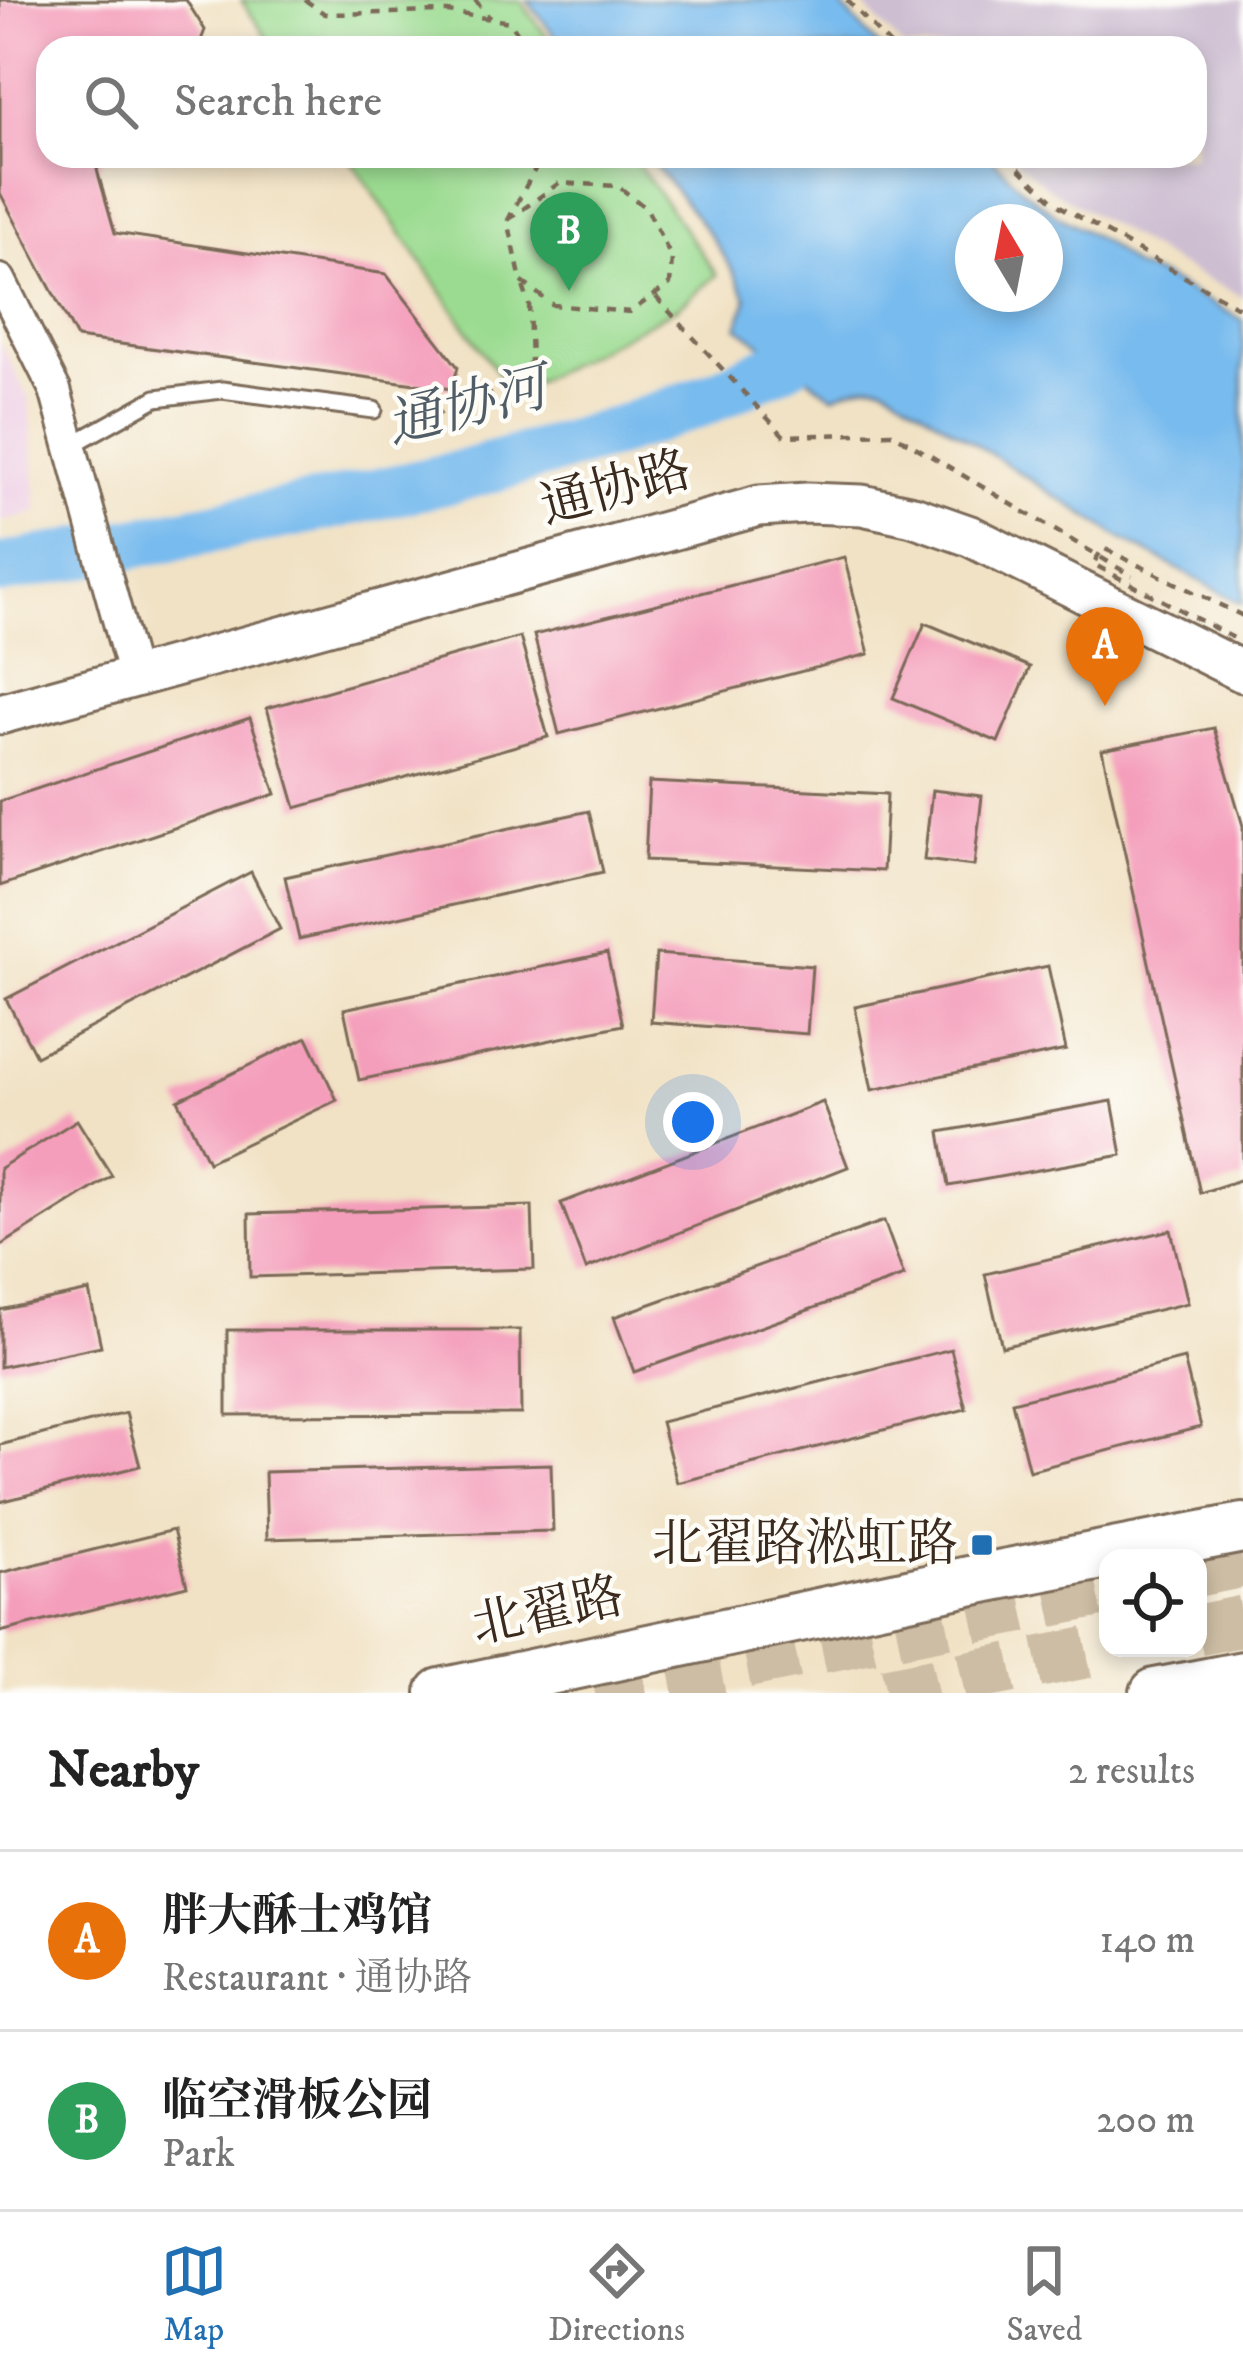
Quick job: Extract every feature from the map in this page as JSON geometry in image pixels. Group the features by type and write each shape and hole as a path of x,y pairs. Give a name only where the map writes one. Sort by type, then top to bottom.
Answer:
{"main road":[{"name":"北翟路","path":"441,1693 1243,1528"},
{"path":"1155,1693 1243,1676"}],"street":[{"path":"0,280 55,390 130,664"},
{"name":"通协路","path":"0,714 130,664 759,506 807,503 862,505 970,536 1243,672"}],"lane":[{"path":"70,446 156,398 222,390 374,410"}],"path":[{"path":"305,0 325,14 448,13 510,22 520,36"},
{"path":"475,0 490,19"},
{"path":"847,0 882,36"},
{"path":"374,410 438,414 492,393 531,362 530,304 508,220 536,168"},
{"path":"1019,168 1058,205 1243,310"},
{"path":"508,220 559,183 618,186 646,209 672,259 670,284 629,312 553,305 521,281"},
{"path":"656,297 784,436 892,433 1127,573"},
{"path":"1243,616 1103,548 1093,564 1243,643"}],"shaded area":[{"path":"858,0 1243,0 1243,297 1176,264 1046,186 1025,168 1207,168 1207,36 892,36"},
{"path":"0,342 29,400 37,512 0,522"}],"green space":[{"path":"241,0 520,0 546,36 266,36"},
{"path":"356,168 641,168 717,275 677,308 512,394"}],"water":[{"path":"527,0 836,0 869,36 555,36"},
{"path":"657,168 1002,168 1042,204 955,204 955,312 1063,312 1063,218 1107,244 1134,267 1243,320 1243,604 1122,539 886,386 866,385 833,396 738,327 747,299 738,279"}],"building":[{"path":"0,0 186,0 205,30 203,36 36,36 36,168 98,168 115,233 386,274 458,367 452,389 77,338 0,193"},
{"path":"844,557 869,654 559,734 534,635"},
{"path":"925,623 1030,667 998,742 893,698"},
{"path":"520,637 548,737 296,808 267,708"},
{"path":"250,718 276,794 0,886 0,801"},
{"path":"1214,728 1243,826 1243,1179 1200,1193 1102,750"},
{"path":"649,782 887,794 883,871 645,860"},
{"path":"932,790 982,796 974,866 924,860"},
{"path":"589,811 603,872 299,939 285,877"},
{"path":"251,872 280,929 36,1056 6,999"},
{"path":"607,953 623,1025 359,1080 344,1009"},
{"path":"656,954 812,966 807,1034 651,1022"},
{"path":"1048,966 1066,1050 872,1090 855,1007"},
{"path":"307,1037 337,1100 208,1162 178,1100"},
{"path":"1112,1101 1122,1155 949,1186 940,1132"},
{"path":"823,1102 848,1167 586,1269 561,1203"},
{"path":"77,1120 112,1176 0,1246 0,1168"},
{"path":"532,1206 534,1269 250,1277 249,1214"},
{"path":"884,1221 904,1276 634,1372 614,1317"},
{"path":"1171,1230 1188,1303 1002,1347 985,1274"},
{"path":"89,1291 101,1346 0,1367 0,1310"},
{"path":"227,1330 520,1330 521,1414 227,1415"},
{"path":"951,1349 966,1409 677,1483 661,1422"},
{"path":"1184,1359 1201,1427 1029,1471 1012,1402"},
{"path":"126,1413 140,1466 0,1502 0,1445"},
{"path":"551,1464 553,1531 267,1539 265,1472"},
{"path":"173,1530 187,1586 0,1632 0,1573"}],"waterway":[{"name":"通协河","path":"0,569 464,475 613,433 706,400 786,362 840,321"}],"tunnel":[{"path":"1207,1569 1243,1562"},
{"path":"595,1693 1099,1592"},
{"path":"1207,1628 1243,1621"},
{"path":"886,1693 1099,1650"}],"place":[{"name":"临空滑板公园","path":"569,291"},
{"name":"胖大酥士鸡馆","path":"1105,706"},
{"name":"北翟路淞虹路","path":"982,1545"}]}
